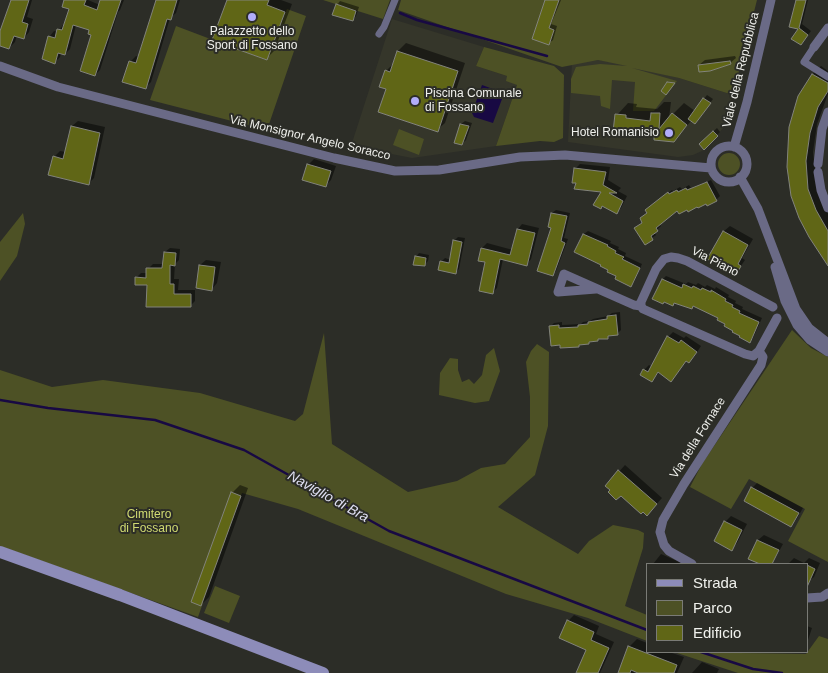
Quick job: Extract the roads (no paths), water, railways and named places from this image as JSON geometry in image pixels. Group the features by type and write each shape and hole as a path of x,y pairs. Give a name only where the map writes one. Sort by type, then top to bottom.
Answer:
{"main road":[{"path":"0,552 323,673"}],"street":[{"path":"379,34 384,27 395,0"},
{"name":"Viale della Repubblica","path":"734,147 747,102 771,0"},
{"path":"828,28 804,62 828,78"},
{"name":"Via Monsignor Angelo Soracco","path":"0,66 58,87 325,156 395,171 463,168 520,157 564,155 711,168"},
{"path":"828,112 820,141 818,168 821,190 828,208"},
{"path":"726,146 734,147 740,150 745,157 745,171 734,181 720,180 714,175 711,161 719,148 726,146"},
{"path":"740,177 758,209 802,333 828,352"},
{"path":"758,209 785,301 816,335 828,342"},
{"name":"Via Piano","path":"641,306 641,302 656,269 664,259 671,257 687,261 773,307"},
{"path":"596,289 634,305 641,306 643,309 749,355 753,356 759,351"},
{"path":"785,301 773,307 771,310 772,316 777,318 793,310"},
{"name":"Via della Fornace","path":"690,563 669,551 664,545 661,538 661,526 684,484 761,365 763,357 759,351 777,318"},
{"path":"808,598 822,597 828,593"}],"waterway":[{"path":"400,13 417,20 547,56"},
{"name":"Naviglio di Bra","path":"0,400 48,408 155,420 244,450 389,531 646,630"},
{"name":"Naviglio di Bra","path":"704,653 753,669 782,673"}],"place":[{"name":"Palazzetto dello Sport di Fossano","path":"252,17"},
{"name":"Piscina Comunale di Fossano","path":"415,101"},
{"name":"Hotel Romanisio","path":"669,133"}],"park label":[{"name":"Cimitero di Fossano","path":"149,522"}]}
